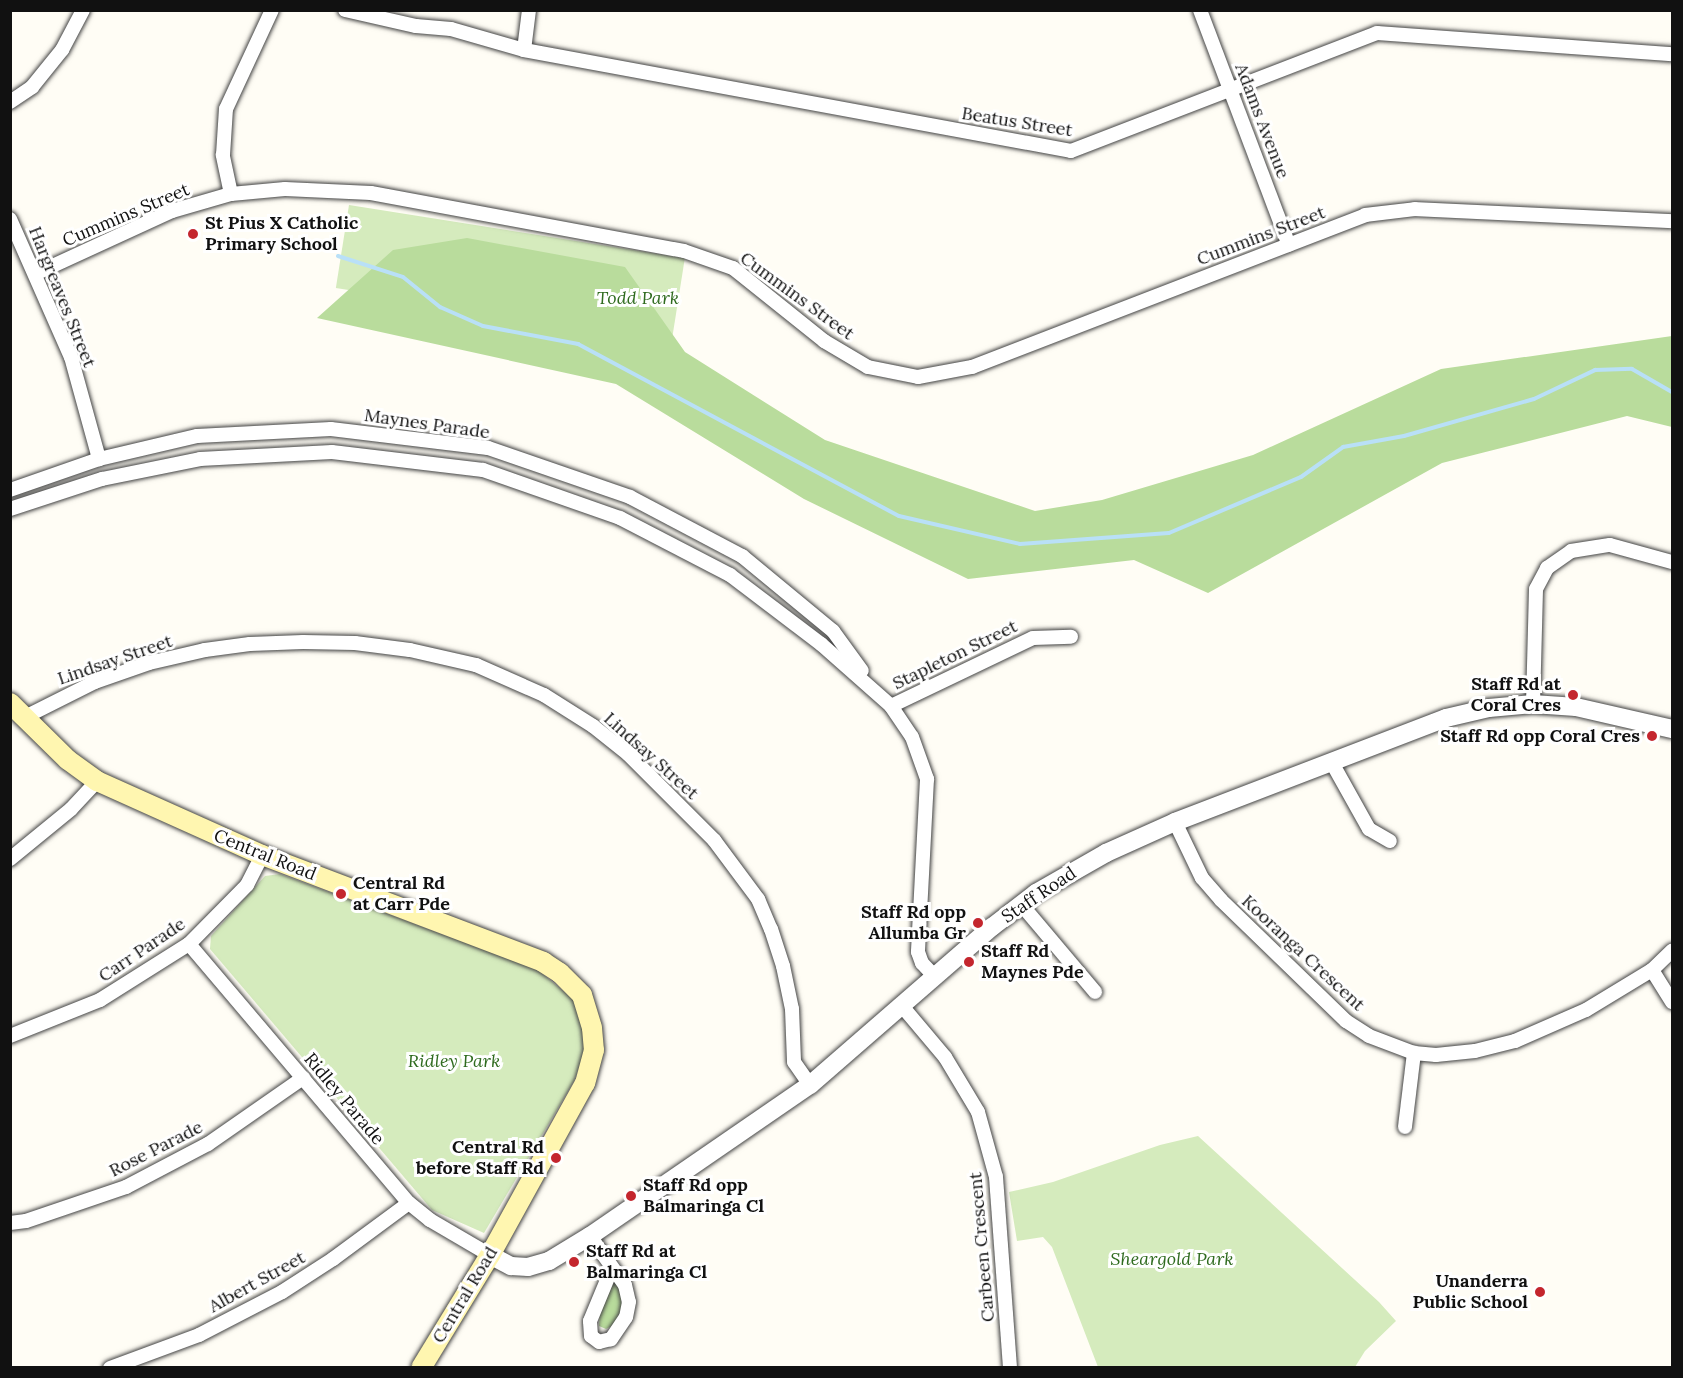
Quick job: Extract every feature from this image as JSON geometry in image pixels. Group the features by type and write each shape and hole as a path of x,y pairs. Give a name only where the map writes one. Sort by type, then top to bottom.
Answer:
{"main road":[{"name":"Central Road","path":"10,703 68,760 97,781 262,855 543,962 560,973 582,996 592,1028 594,1050 578,1097 490,1255 421,1368"}],"street":[{"path":"10,102 32,87 62,50 83,10"},
{"path":"231,194 224,155 226,109 272,10"},
{"name":"Beatus Street","path":"345,10 416,27 451,29 524,50 1071,151 1377,33 1672,54"},
{"path":"524,50 529,10"},
{"name":"Adams Avenue","path":"1200,10 1289,245"},
{"name":"Cummins Street","path":"36,274 172,211 231,194 285,189 371,193 684,251 733,268 824,341 868,367 918,377 972,368 1365,215 1415,209 1672,222"},
{"name":"Hargreaves Street","path":"10,219 71,357 99,459"},
{"name":"Maynes Parade","path":"10,490 99,459 197,436 331,429 488,448 630,497 742,556 833,631 875,690"},
{"name":"Maynes Parade","path":"10,509 102,479 200,459 332,452 483,471 620,518 730,575 821,644 891,706 912,737 927,779 918,952 922,963 934,977"},
{"path":"1533,704 1536,589 1547,568 1571,551 1610,545 1672,562"},
{"name":"Stapleton Street","path":"891,706 1033,638 1071,637"},
{"name":"Lindsay Street","path":"26,717 94,682 149,663 205,650 250,644 355,642 410,650 476,665 544,695 593,726 628,754 714,840 758,899 771,929 792,1009 794,1062 810,1085"},
{"name":"Staff Road","path":"490,1255 511,1266 528,1268 549,1261 590,1236 810,1085 1021,904 1106,853 1175,822 1446,718 1489,708 1533,704 1585,708 1672,729"},
{"path":"1331,761 1369,829 1390,841"},
{"path":"10,859 71,809 97,781"},
{"name":"Kooranga Crescent","path":"1175,822 1202,878 1221,900 1346,1021 1369,1036 1414,1053 1436,1055 1475,1051 1515,1041 1586,1010 1652,970 1672,951"},
{"name":"Carr Parade","path":"10,1036 100,1000 189,944 247,885 262,855"},
{"path":"1021,904 1095,992"},
{"name":"Ridley Parade","path":"189,944 409,1203 430,1220 490,1255"},
{"path":"1652,970 1672,1002"},
{"name":"Carbeen Crescent","path":"902,1006 945,1057 978,1112 996,1177 1010,1368"},
{"path":"1405,1127 1414,1053"},
{"name":"Rose Parade","path":"10,1223 26,1221 126,1186 208,1144 303,1078"},
{"name":"Albert Street","path":"110,1368 199,1335 282,1292 409,1203"},
{"path":"590,1236 625,1285 629,1309 611,1339 599,1342 591,1336 590,1321 612,1268"}],"green space":[{"name":"Todd Park","path":"349,205 685,258 672,341 336,288"},
{"path":"467,238 625,267 685,352 825,440 1035,511 1102,500 1253,455 1441,369 1672,336 1672,427 1627,416 1442,463 1208,593 1134,560 968,579 804,499 616,384 317,318 393,250"},
{"name":"Ridley Park","path":"280,874 538,970 574,1000 587,1046 574,1081 484,1233 432,1210 210,949 211,936 265,876"},
{"name":"Sheargold Park","path":"1198,1136 1379,1302 1396,1321 1365,1351 1355,1367 1098,1367 1052,1247 1043,1237 1017,1241 1009,1192 1053,1182 1160,1145"},
{"path":"614,1278 622,1290 623,1309 614,1325 606,1329 599,1326 600,1312"}],"waterway":[{"path":"338,256 403,277 440,307 483,326 578,344 899,516 1020,544 1169,533 1301,477 1343,447 1404,436 1534,399 1595,370 1632,369 1672,392"}],"place":[{"name":"St Pius X Catholic Primary School","path":"193,234"},
{"name":"Staff Rd at Coral Cres","path":"1573,695"},
{"name":"Staff Rd opp Coral Cres","path":"1652,736"},
{"name":"Central Rd at Carr Pde","path":"341,894"},
{"name":"Staff Rd opp Allumba Gr","path":"978,923"},
{"name":"Staff Rd Maynes Pde","path":"969,962"},
{"name":"Central Rd before Staff Rd","path":"556,1158"},
{"name":"Staff Rd opp Balmaringa Cl","path":"631,1196"},
{"name":"Staff Rd at Balmaringa Cl","path":"574,1262"},
{"name":"Unanderra Public School","path":"1540,1292"}]}
